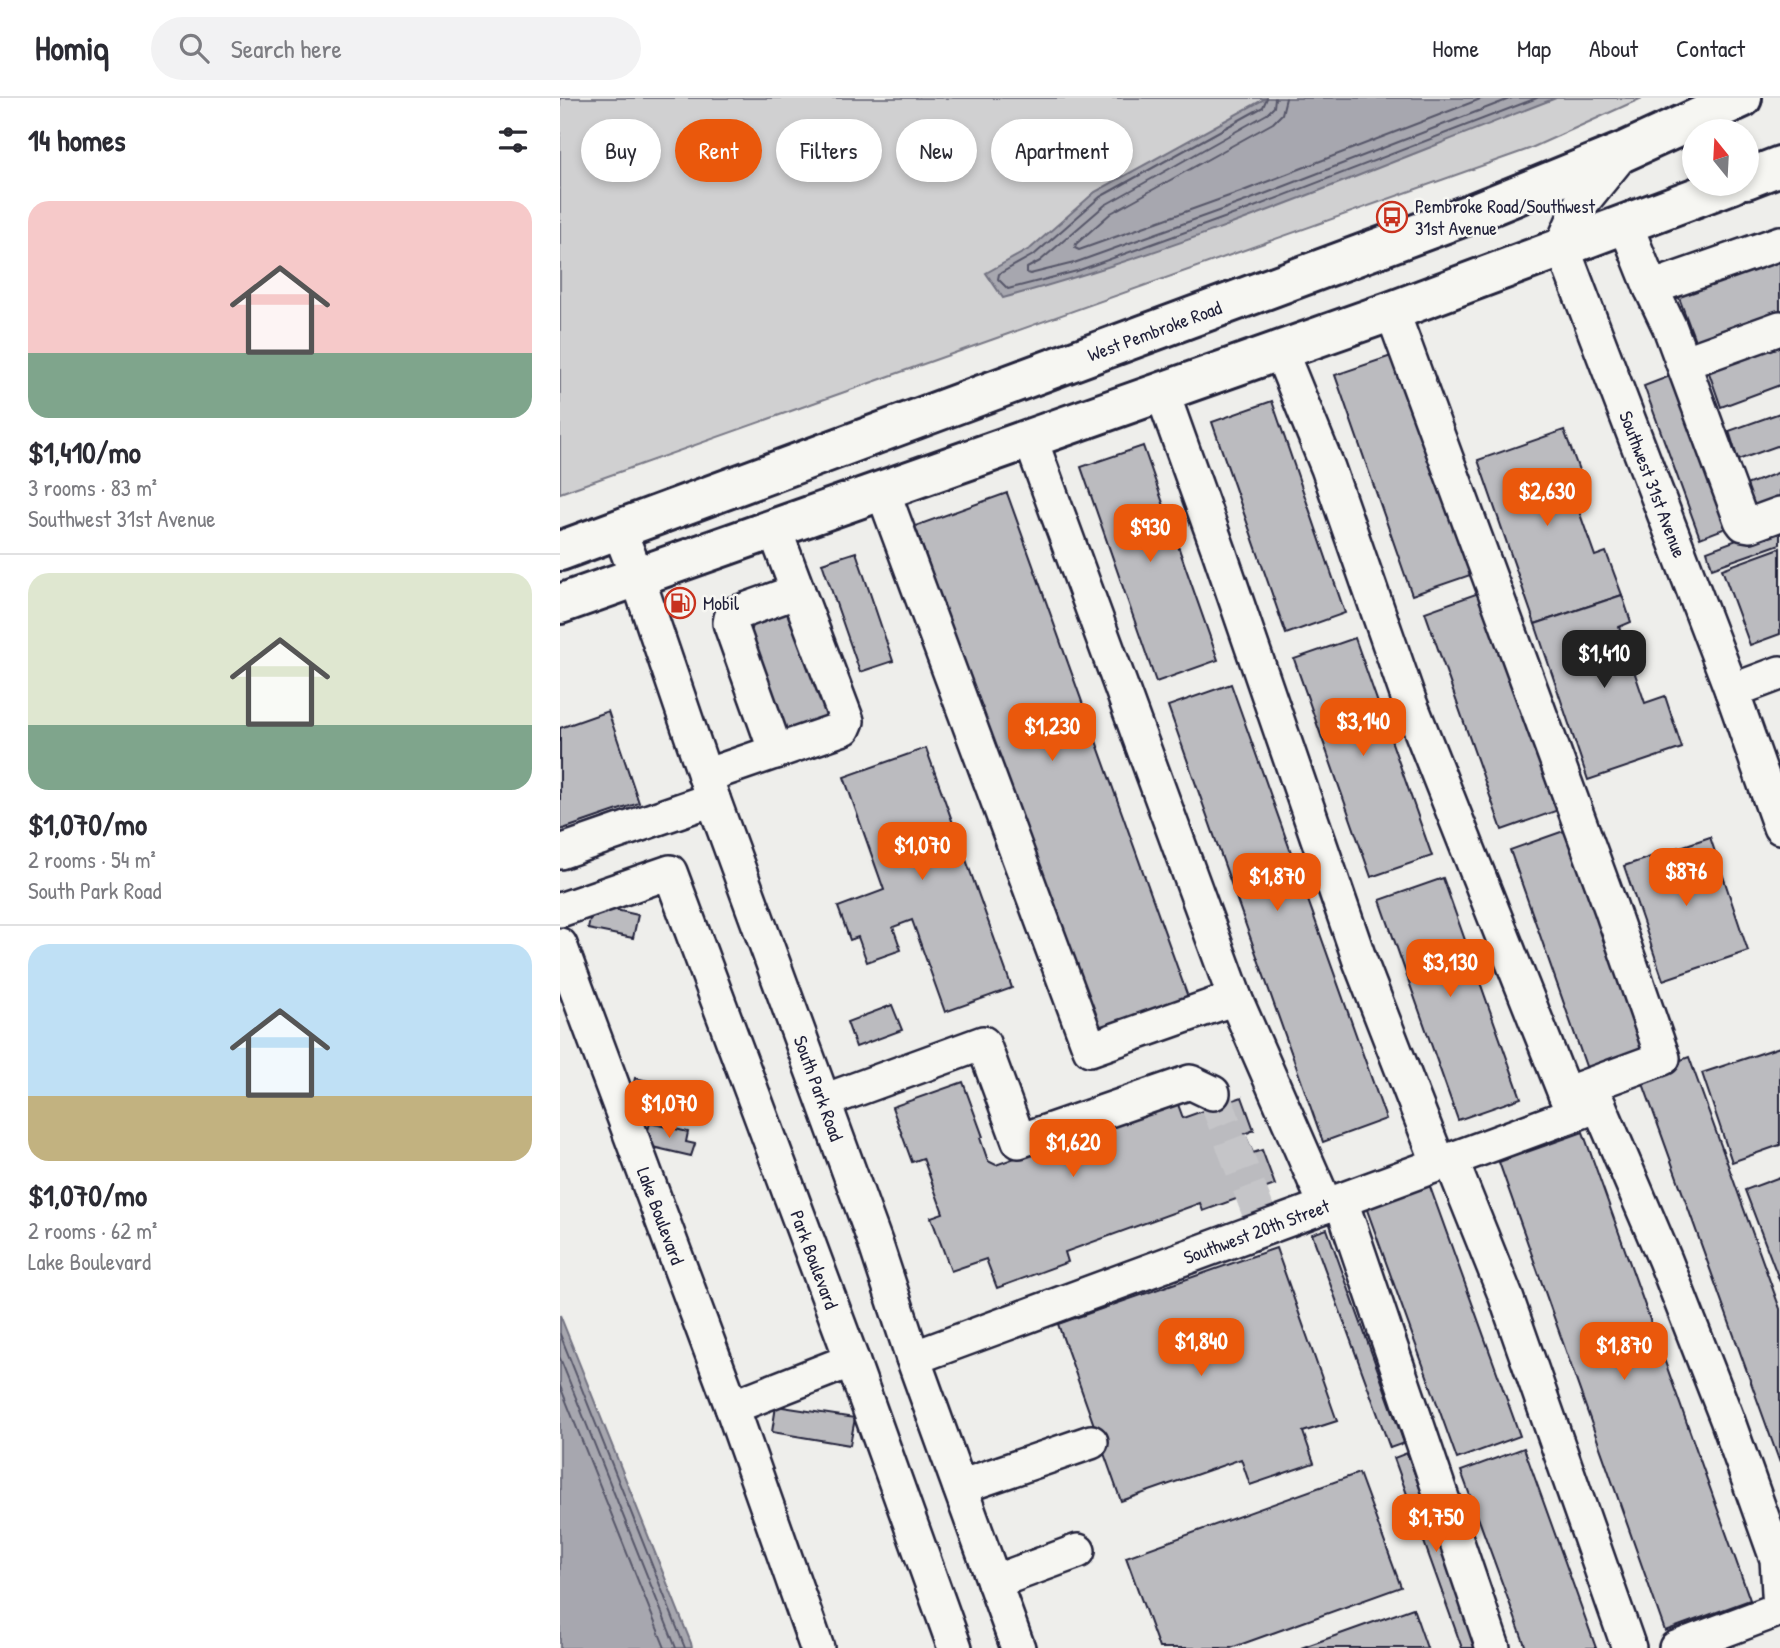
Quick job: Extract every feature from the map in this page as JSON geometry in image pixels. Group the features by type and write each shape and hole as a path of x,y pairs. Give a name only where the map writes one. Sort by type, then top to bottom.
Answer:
{"main road":[{"name":"West Pembroke Road","path":"560,551 1465,216 1622,152 1742,98"},
{"path":"1759,174 1780,166"},
{"path":"560,604 1392,311 1699,196"}],"street":[{"path":"1562,246 1580,205 1622,152"},
{"path":"1625,223 1683,363 1741,520 1750,525 1780,514"},
{"path":"1651,288 1780,243"},
{"name":"Southwest 31st Avenue","path":"1562,246 1732,691 1780,827"},
{"name":"Southwest 20th Street","path":"913,1358 1261,1220 1334,1204 1445,1162 1579,1104 1663,1058 1611,908 1392,311"},
{"path":"1683,363 1780,328"},
{"path":"1280,350 1328,468 1410,703 1579,1104 1670,1273 1727,1419 1777,1559 1780,1609 1676,1648"},
{"path":"1162,392 1360,961 1445,1162 1506,1297 1629,1648"},
{"path":"1030,438 1235,998 1334,1204 1493,1648"},
{"path":"882,489 1090,1049 1235,998"},
{"path":"560,852 709,788 776,752 844,728 847,721 774,528"},
{"name":"South Park Road","path":"619,530 1018,1648"},
{"path":"776,752 730,623 734,614 798,591"},
{"path":"1732,691 1780,674"},
{"name":"Park Boulevard","path":"560,910 670,872 852,1360 955,1648"},
{"name":"Lake Boulevard","path":"560,945 732,1407 817,1648"},
{"path":"824,1101 983,1043 1019,1141 1190,1082 1213,1093"},
{"path":"732,1407 852,1360"},
{"path":"960,1487 1091,1442"},
{"path":"994,1582 1078,1551"}],"shaded area":[{"path":"560,98 1642,98 1529,149 560,493"}],"water":[{"path":"1266,98 1556,98 1213,231 1074,278 1003,298 986,273 1031,248 1095,192 1113,182 1133,182 1133,171"},
{"path":"560,1315 691,1643 692,1648 560,1648"}],"building":[{"path":"1780,258 1780,313 1696,343 1678,295"},
{"path":"1780,341 1780,385 1721,407 1707,367"},
{"path":"1403,352 1479,572 1412,595 1335,375"},
{"path":"1670,376 1726,528 1700,538 1644,386"},
{"path":"1272,401 1345,613 1286,634 1212,422"},
{"path":"1780,413 1780,445 1738,460 1729,431"},
{"path":"1564,430 1583,481 1570,486 1595,556 1606,552 1622,595 1535,624 1478,460"},
{"path":"1143,446 1218,660 1156,682 1081,467"},
{"path":"1780,472 1780,500 1756,509 1746,485"},
{"path":"1007,493 1189,1000 1098,1033 915,526"},
{"path":"1780,524 1780,544 1712,568 1707,551"},
{"path":"1780,548 1780,634 1750,645 1722,569"},
{"path":"856,552 893,661 860,672 822,563"},
{"path":"1487,590 1564,808 1502,830 1425,612"},
{"path":"1622,595 1631,622 1619,627 1645,703 1665,696 1682,748 1588,780 1535,624"},
{"path":"790,602 834,722 789,741 744,618"},
{"path":"1355,638 1432,856 1371,877 1294,659"},
{"path":"1231,684 1386,1119 1323,1142 1168,706"},
{"path":"608,711 639,803 560,830 560,728"},
{"path":"926,748 1012,988 945,1012 912,920 893,927 901,950 867,962 858,937 850,940 838,907 884,890 844,777"},
{"path":"1575,827 1653,1049 1588,1072 1510,850"},
{"path":"1710,837 1748,951 1663,980 1624,866"},
{"path":"1443,878 1521,1098 1458,1120 1380,900"},
{"path":"607,908 638,915 633,938 588,929 590,919"},
{"path":"892,1005 902,1030 856,1047 847,1022"},
{"path":"1780,1047 1780,1145 1732,1162 1702,1073"},
{"path":"1689,1057 1780,1309 1780,1463 1640,1075"},
{"path":"635,1078 674,1087 671,1097 680,1099 677,1111 630,1101"},
{"path":"963,1082 983,1137 980,1138 988,1161 996,1165 1176,1099 1183,1118 1242,1097 1254,1130 1245,1134 1253,1153 1262,1150 1275,1185 1203,1211 1200,1203 1065,1252 1068,1262 997,1288 986,1259 951,1271 931,1217 943,1213 923,1158 912,1162 892,1107"},
{"path":"650,1123 688,1132 686,1142 695,1144 691,1156 644,1145"},
{"path":"1583,1132 1750,1600 1665,1631 1499,1162"},
{"path":"1780,1177 1780,1282 1745,1190"},
{"path":"1429,1184 1520,1436 1457,1459 1366,1207"},
{"path":"1327,1229 1404,1443 1390,1448 1312,1234"},
{"path":"1276,1248 1337,1421 1303,1432 1314,1463 1250,1485 1241,1459 1121,1501 1058,1324"},
{"path":"776,1406 855,1418 850,1445 772,1432"},
{"path":"1524,1448 1596,1648 1526,1648 1461,1471"},
{"path":"1407,1453 1479,1648 1462,1648 1394,1458"},
{"path":"1359,1473 1401,1587 1231,1648 1159,1648 1126,1557"},
{"path":"1413,1608 1427,1648 1301,1648"}],"tunnel":[{"path":"1213,1093 1258,1211"}],"place":[{"name":"Pembroke Road/Southwest 31st Avenue","path":"1392,217"},
{"name":"Mobil","path":"680,603"}]}
